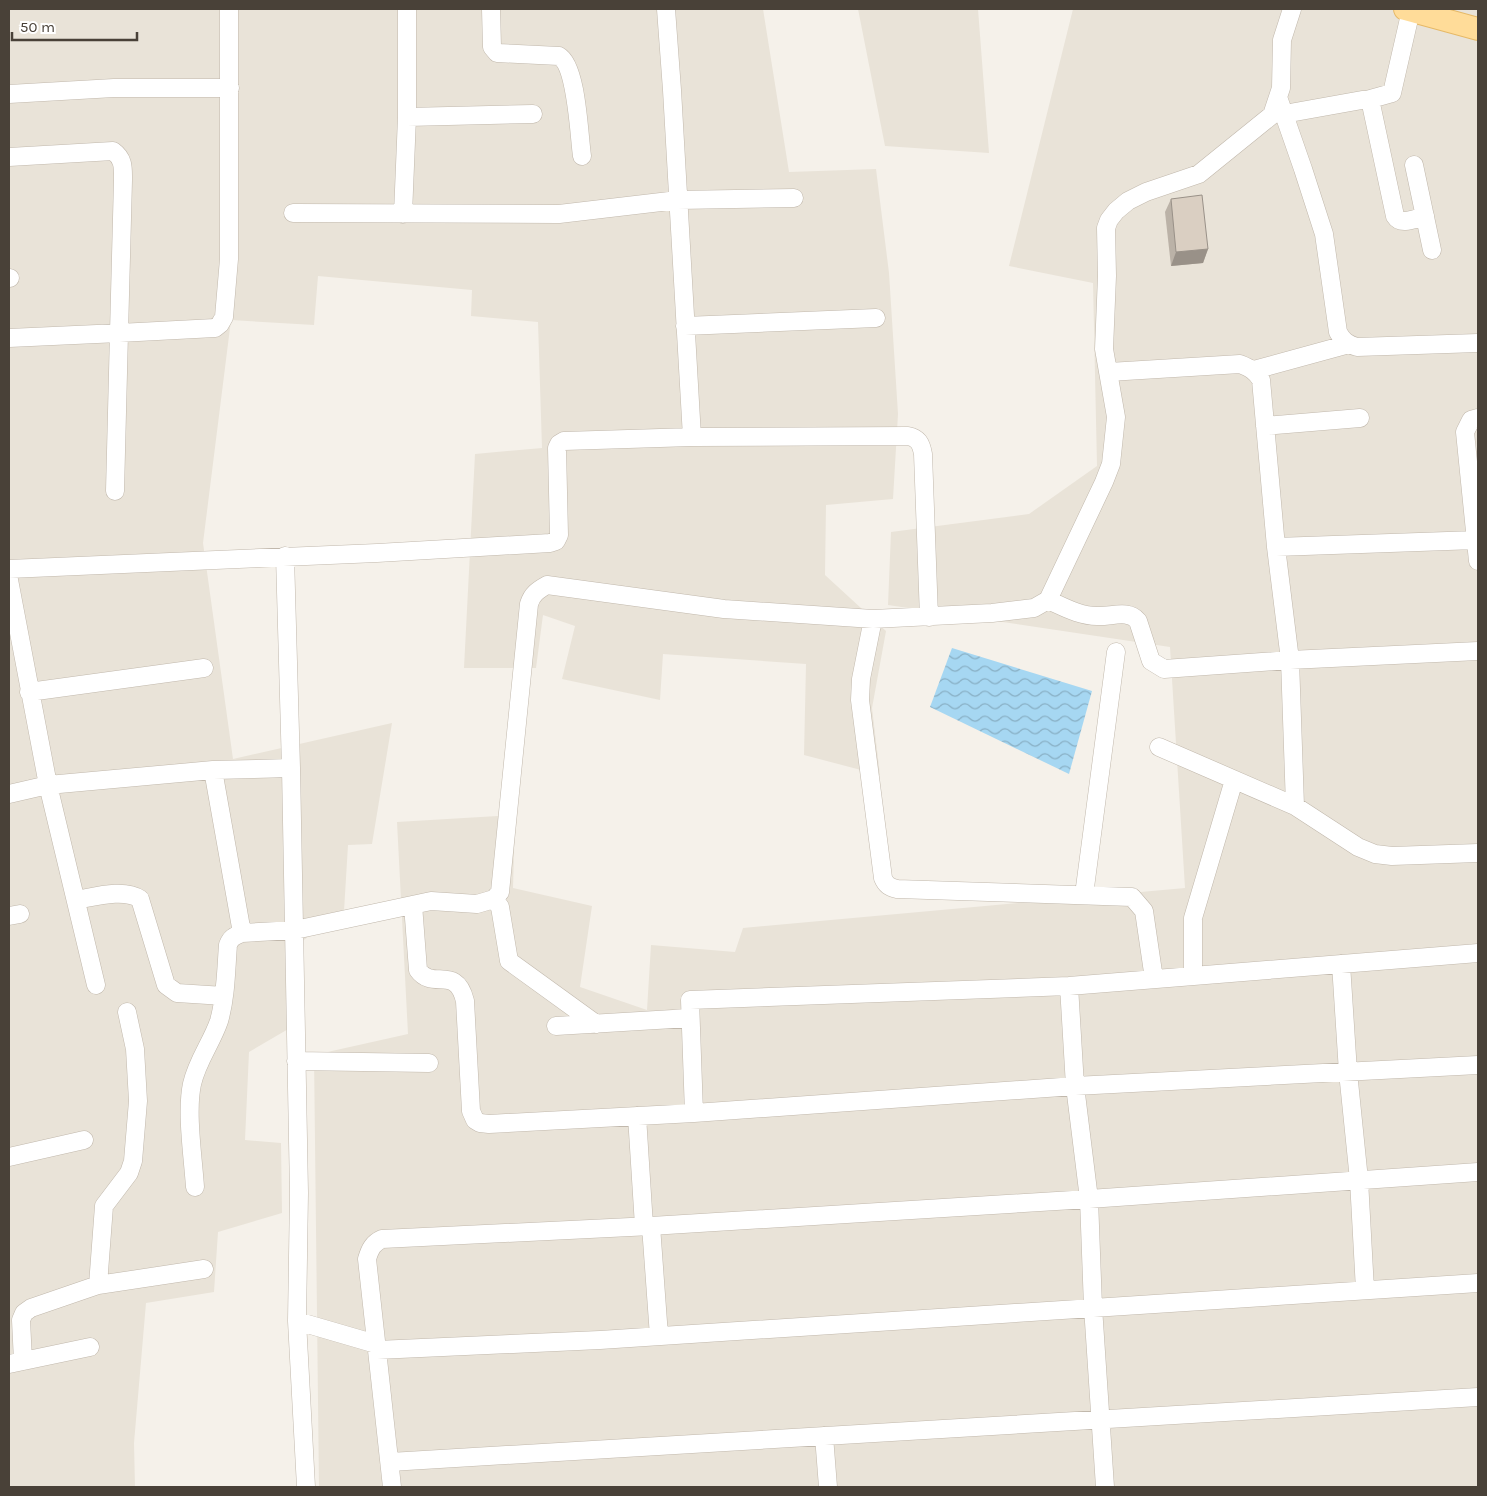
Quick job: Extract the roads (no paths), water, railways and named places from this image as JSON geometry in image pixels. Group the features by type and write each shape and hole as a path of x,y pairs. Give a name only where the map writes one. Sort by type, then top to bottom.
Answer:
{"main road":[{"path":"1408,10 1478,29"}],"street":[{"path":"9,338 215,328 220,324 224,317 229,259 229,9"},
{"path":"403,214 406,117 406,9"},
{"path":"491,9 492,47 497,53 559,56 566,62 576,98 582,156"},
{"path":"666,9 692,437"},
{"path":"1292,9 1282,40 1281,107 1324,234 1338,332 1343,340 1357,347 1478,343"},
{"path":"195,1187 190,1100 192,1082 202,1054 218,1022 224,996 228,945 234,936 242,933 294,930 432,901 477,904 494,899 500,892 529,604 532,596 538,589 547,585 724,609 873,618 929,617 1034,608 1048,600 1104,482 1110,464 1116,417 1104,349 1107,276 1106,228 1109,220 1116,211 1134,198 1199,174 1281,107 1367,100 1392,93 1408,10"},
{"path":"9,94 114,88 230,88"},
{"path":"1367,100 1371,104 1398,220 1402,222 1426,216"},
{"path":"406,117 533,114"},
{"path":"9,157 103,150 113,151 119,155 122,163 115,491"},
{"path":"1414,165 1432,250"},
{"path":"293,213 559,214 678,200 794,198"},
{"path":"685,326 876,318"},
{"path":"1254,370 1349,344"},
{"path":"1109,372 1240,364 1254,370 1261,380 1276,547 1290,660 1295,806"},
{"path":"1265,426 1360,418"},
{"path":"1478,418 1471,420 1465,432 1478,561"},
{"path":"9,569 387,552 556,541 559,535 557,448 559,444 571,440 692,437 908,436 916,438 922,444 924,454 929,617"},
{"path":"1276,547 1476,540"},
{"path":"285,556 294,930 298,1193 297,1321 306,1487"},
{"path":"9,580 48,785 96,985"},
{"path":"1048,600 1085,615 1126,614 1134,616 1138,621 1151,661 1164,669 1290,660 1478,651"},
{"path":"873,618 861,679 860,700 882,878 885,884 890,888 897,889 1132,897 1144,911 1154,979"},
{"path":"1084,895 1116,652"},
{"path":"29,692 204,668"},
{"path":"1159,747 1295,806 1358,847 1375,854 1392,856 1478,853"},
{"path":"9,794 48,785 213,770 291,768"},
{"path":"213,770 242,933"},
{"path":"1193,976 1193,918 1234,780"},
{"path":"76,900 124,893 140,899 166,985 177,992 224,996"},
{"path":"494,899 500,906 509,961 596,1024"},
{"path":"413,905 418,970 422,976 428,978 453,981 458,984 463,992 471,1111 475,1120 480,1123 694,1113 1076,1086 1478,1065"},
{"path":"694,1113 690,1000 1068,986 1478,953"},
{"path":"1341,964 1348,1072 1360,1180 1365,1290"},
{"path":"1068,986 1076,1086 1089,1199 1093,1307 1105,1487"},
{"path":"98,1285 104,1206 129,1174 133,1161 138,1101 135,1049 127,1012"},
{"path":"556,1026 690,1018"},
{"path":"296,1061 429,1063"},
{"path":"637,1116 659,1336"},
{"path":"9,1157 84,1140"},
{"path":"392,1487 367,1259 370,1249 376,1241 382,1239 647,1226 1089,1199 1478,1172"},
{"path":"90,1347 16,1362 21,1320 24,1312 30,1308 98,1285 204,1269"},
{"path":"297,1321 377,1347 659,1336 1478,1283"},
{"path":"390,1462 1478,1397"},
{"path":"824,1436 828,1487"}],"water":[{"path":"952,648 1092,691 1069,774 930,707"}]}
